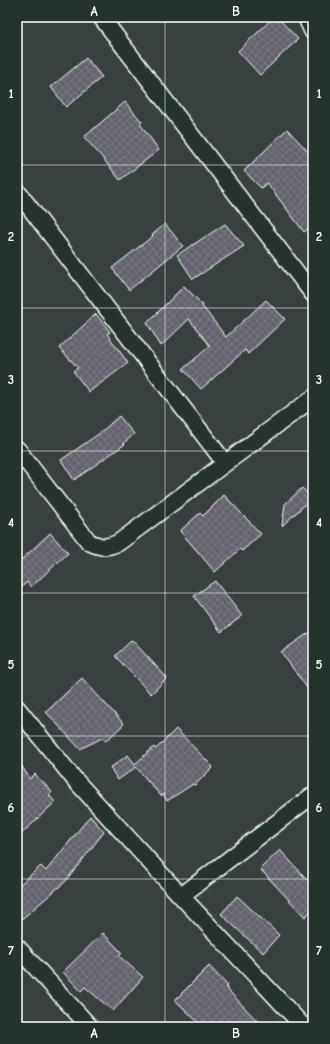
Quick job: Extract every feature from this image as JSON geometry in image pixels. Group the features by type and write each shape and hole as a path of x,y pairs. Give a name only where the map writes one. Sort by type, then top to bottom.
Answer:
{"street":[{"path":"102,17 313,294"},
{"path":"306,17 313,32"},
{"path":"17,191 225,463"},
{"path":"17,449 89,542 99,547 107,547 118,543 313,398"},
{"path":"17,708 75,780 304,1027"},
{"path":"181,896 313,795"},
{"path":"17,947 90,1027"}],"building":[{"path":"274,17 277,17 298,39 260,75 238,51"},
{"path":"86,58 102,77 66,107 51,87"},
{"path":"125,102 142,122 140,124 159,150 120,180 84,137"},
{"path":"287,129 313,157 313,225 304,232 267,183 261,188 244,171"},
{"path":"165,224 183,246 129,290 112,268 153,236 152,235"},
{"path":"225,224 244,246 193,279 177,255"},
{"path":"184,286 203,305 202,306 226,337 266,300 285,319 248,354 245,350 201,389 183,369 210,346 189,319 161,346 147,323"},
{"path":"96,314 110,332 107,334 128,363 89,392 73,371 78,368 59,348"},
{"path":"119,416 134,434 124,443 125,444 74,480 61,460 100,433"},
{"path":"302,488 312,498 282,526 285,504"},
{"path":"224,495 261,534 242,551 240,549 215,572 180,531 200,513 203,516"},
{"path":"50,533 68,553 31,587 27,582 17,592 17,564"},
{"path":"215,581 242,616 221,632 194,596"},
{"path":"313,630 313,696 281,652"},
{"path":"132,640 167,678 151,694 115,656"},
{"path":"82,678 124,724 106,741 102,738 80,749 46,712"},
{"path":"176,729 213,767 195,785 193,784 167,801 163,794 161,796 136,767 118,780 110,768 128,755 135,764 154,747 156,749"},
{"path":"17,759 30,779 35,774 52,792 49,795 55,802 17,838"},
{"path":"90,816 104,832 66,881 17,923 17,887 41,866 46,871"},
{"path":"280,850 313,886 313,909 305,917 260,869"},
{"path":"237,896 279,935 263,953 221,914"},
{"path":"103,933 122,953 119,956 143,977 113,1011 85,987 81,991 63,972"},
{"path":"209,966 228,986 226,988 263,1027 203,1027 175,1000"}]}
